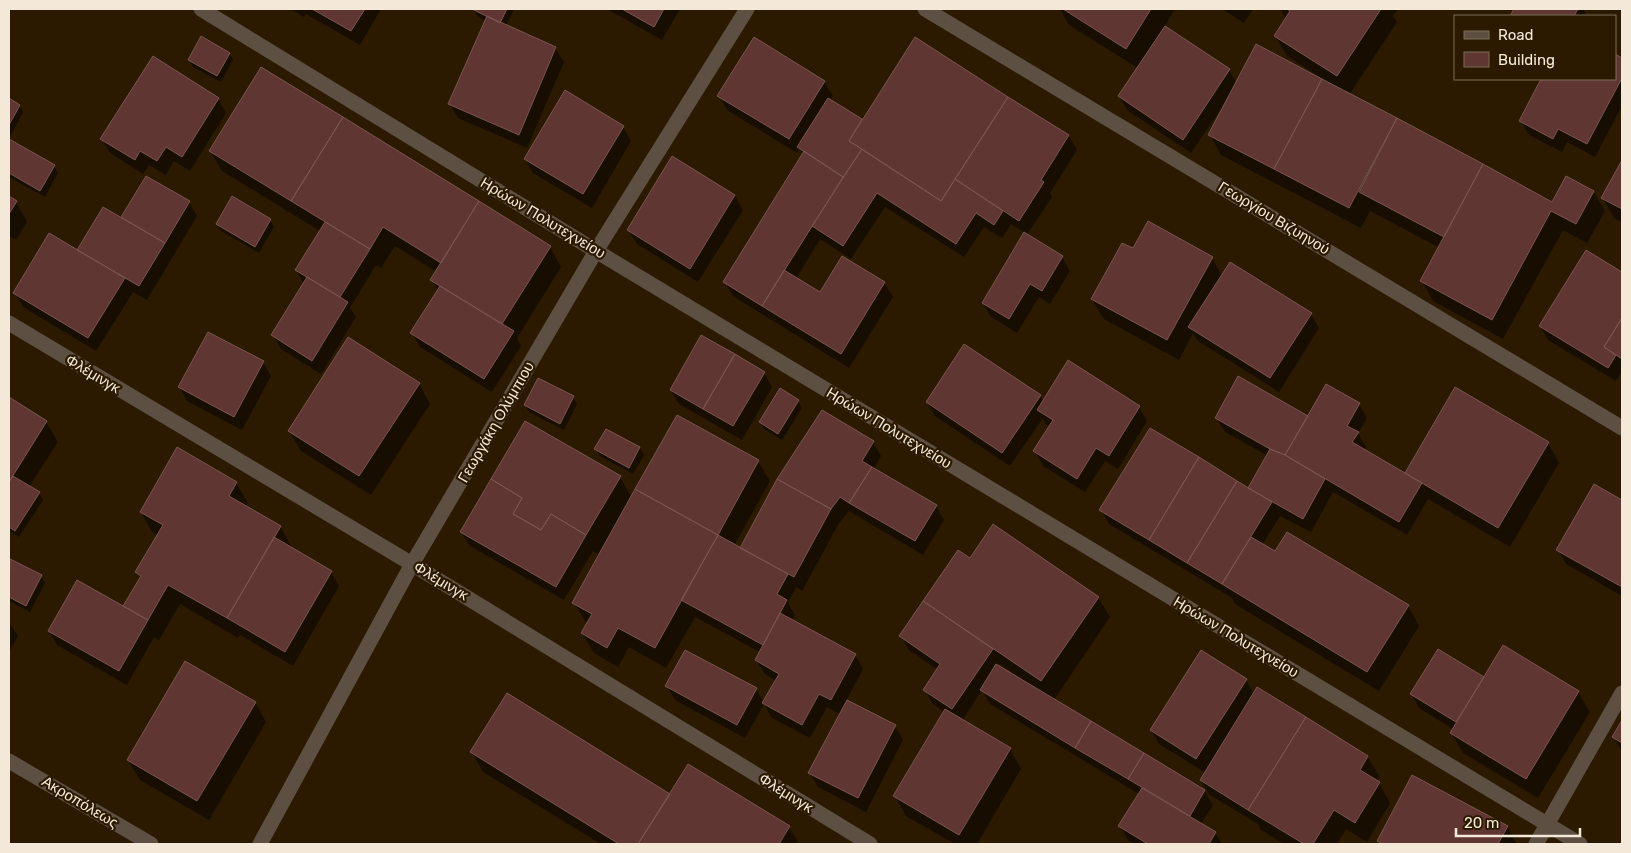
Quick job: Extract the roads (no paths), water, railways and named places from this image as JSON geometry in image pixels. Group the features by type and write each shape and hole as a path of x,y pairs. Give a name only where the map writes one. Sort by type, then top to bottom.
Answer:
{"street":[{"name":"Ηρώων Πολυτεχνείου","path":"201,9 596,251 1580,844"},
{"name":"Γεωργάκη Ολύμπιου","path":"260,844 412,564 596,251 747,9"},
{"name":"Γεωργίου Βιζυηνού","path":"925,9 1622,428"},
{"name":"Φλέμινγκ","path":"9,323 412,564 870,844"},
{"path":"1536,844 1622,693"},
{"name":"Ακροπόλεως","path":"9,761 151,844"}]}
